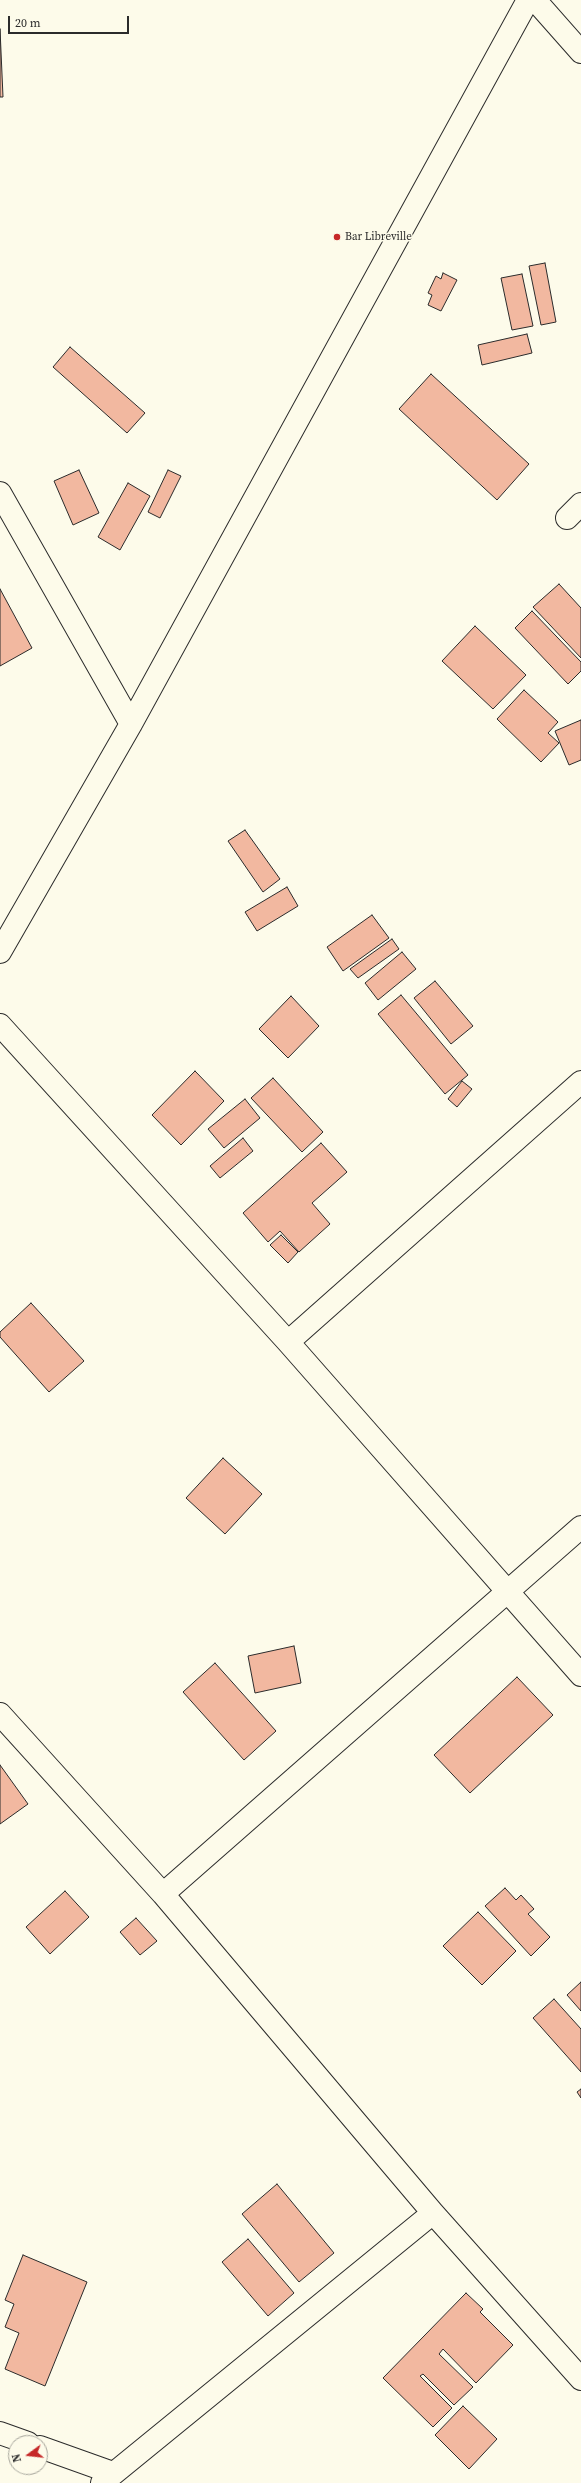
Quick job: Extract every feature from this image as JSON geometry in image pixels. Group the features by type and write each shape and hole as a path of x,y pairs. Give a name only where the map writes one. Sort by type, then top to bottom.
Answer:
{"street":[{"path":"0,952 131,724 528,0"},
{"path":"535,0 581,52"},
{"path":"0,493 131,724"},
{"path":"0,1025 288,1342 507,1593 581,1675"},
{"path":"288,1342 581,1082"},
{"path":"163,1894 581,1527"},
{"path":"0,1714 163,1894 433,2213 581,2379"},
{"path":"48,2451 107,2478 433,2213"}],"building":[{"path":"0,29 3,97 0,97"},
{"path":"545,263 556,322 541,325 529,266"},
{"path":"443,273 457,280 441,311 428,305 432,295 428,293 436,276 441,279"},
{"path":"522,274 533,326 512,330 501,278"},
{"path":"527,334 532,353 482,365 478,345"},
{"path":"70,347 145,413 127,433 53,367"},
{"path":"431,374 529,464 497,500 399,409"},
{"path":"79,470 99,513 73,525 54,481"},
{"path":"168,470 181,476 160,518 148,512"},
{"path":"128,483 150,496 120,550 98,537"},
{"path":"559,584 581,608 581,658 533,607"},
{"path":"0,589 32,648 0,666"},
{"path":"532,611 581,662 581,671 568,684 515,628"},
{"path":"475,626 526,675 493,709 442,661"},
{"path":"524,690 558,722 548,733 559,743 541,762 497,719"},
{"path":"581,720 581,760 569,765 555,731"},
{"path":"245,830 280,879 263,892 228,841"},
{"path":"287,887 298,906 257,931 245,912"},
{"path":"372,915 389,938 343,971 327,947"},
{"path":"392,939 399,949 358,978 350,969"},
{"path":"402,952 416,969 378,1000 365,983"},
{"path":"435,981 473,1026 451,1044 414,998"},
{"path":"401,995 468,1075 445,1094 378,1014"},
{"path":"291,996 319,1026 288,1058 259,1029"},
{"path":"195,1071 224,1101 181,1145 152,1115"},
{"path":"273,1078 323,1132 302,1152 251,1098"},
{"path":"462,1081 472,1089 457,1107 448,1099"},
{"path":"245,1099 260,1118 224,1148 208,1129"},
{"path":"243,1138 253,1151 220,1178 210,1166"},
{"path":"321,1143 347,1172 312,1203 330,1224 299,1252 280,1231 268,1242 243,1213"},
{"path":"281,1235 298,1252 288,1263 270,1245"},
{"path":"31,1303 84,1361 49,1392 0,1337 0,1332"},
{"path":"223,1458 262,1494 225,1534 186,1498"},
{"path":"294,1646 301,1683 255,1693 248,1656"},
{"path":"215,1663 276,1731 244,1760 183,1692"},
{"path":"517,1677 553,1715 470,1793 434,1755"},
{"path":"0,1765 28,1804 0,1824"},
{"path":"505,1888 516,1900 521,1895 534,1909 528,1914 550,1937 531,1956 485,1906"},
{"path":"65,1891 89,1917 50,1954 26,1927"},
{"path":"478,1912 516,1951 482,1985 443,1946"},
{"path":"136,1918 157,1941 140,1955 120,1932"},
{"path":"581,1982 581,2011 567,1995"},
{"path":"554,1999 581,2029 581,2072 533,2018"},
{"path":"581,2089 581,2098 577,2092"},
{"path":"277,2184 334,2253 299,2282 242,2214"},
{"path":"248,2239 294,2293 268,2316 222,2262"},
{"path":"23,2255 87,2282 45,2386 5,2369 19,2333 5,2327 14,2304 5,2300"},
{"path":"466,2293 483,2309 480,2312 513,2345 476,2383 443,2349 439,2354 473,2387 454,2405 423,2374 420,2376 452,2408 433,2427 383,2378"},
{"path":"463,2406 497,2439 469,2469 435,2435"}],"place":[{"name":"Bar Libreville","path":"337,237"}]}
